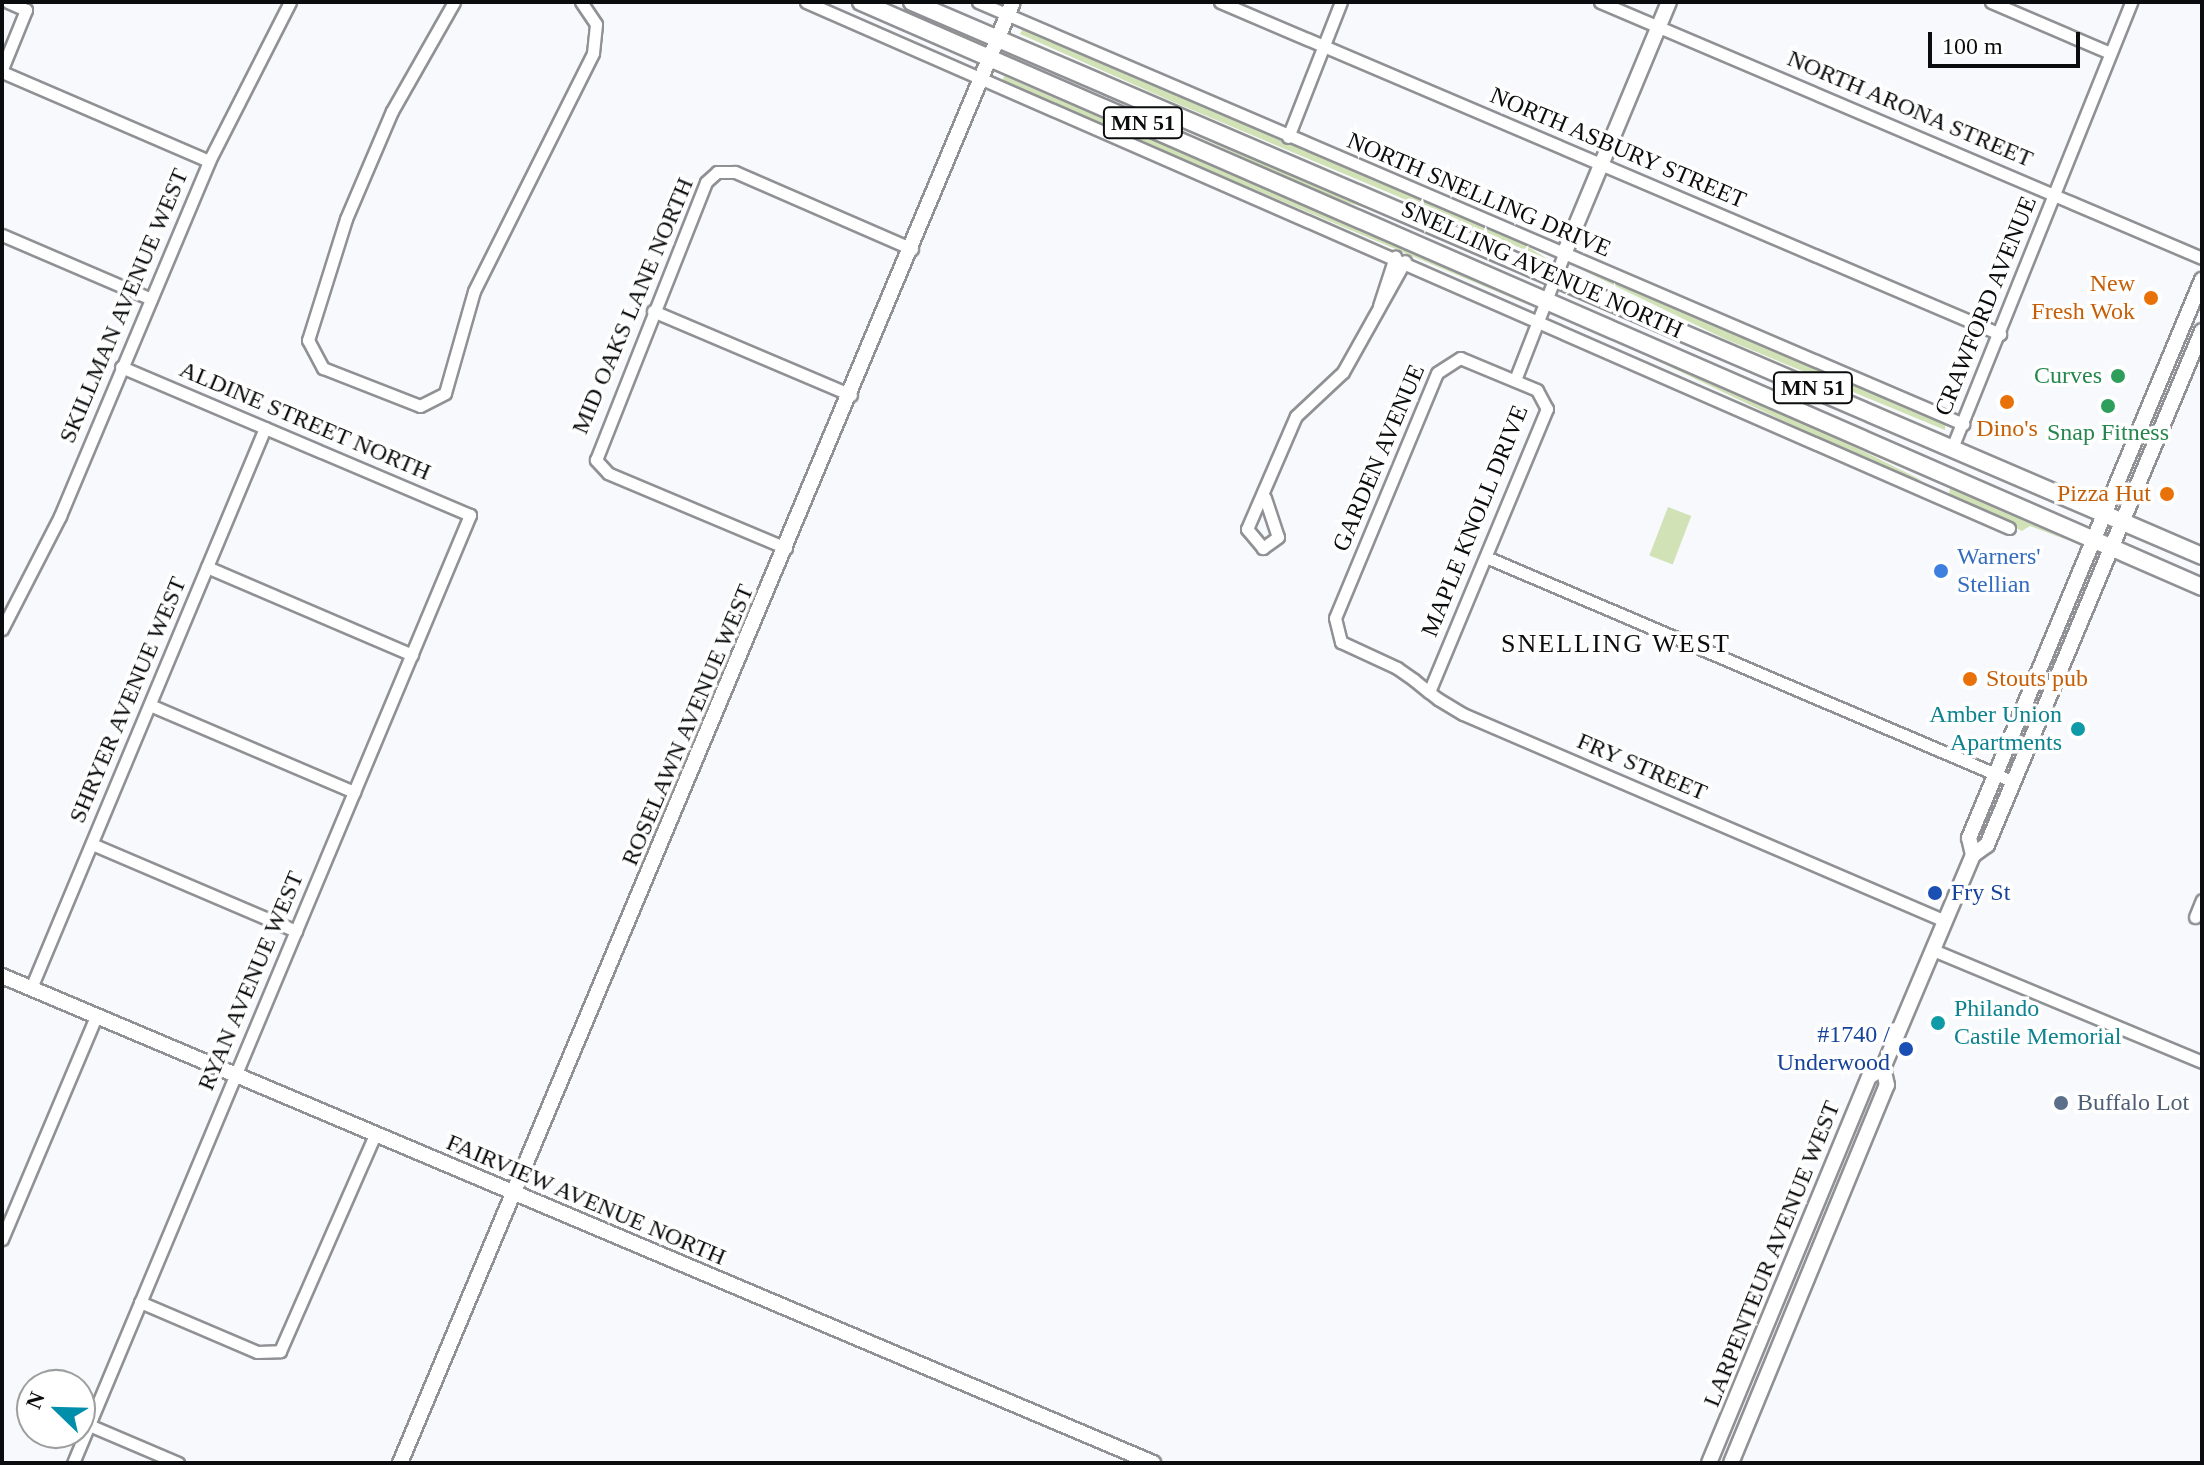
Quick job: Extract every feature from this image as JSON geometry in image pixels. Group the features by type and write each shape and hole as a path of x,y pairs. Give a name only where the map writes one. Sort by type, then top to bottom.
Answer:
{"main road":[{"name":"SNELLING AVENUE NORTH","path":"861,2 1942,470 2202,587"},
{"name":"SNELLING AVENUE NORTH","path":"912,2 2202,556"},
{"path":"1904,454 1942,458 1952,448"}],"street":[{"path":"8,2 26,10 2,70 209,161"},
{"name":"SKILLMAN AVENUE WEST","path":"2,629 60,516 209,161 290,2"},
{"path":"454,2 392,111 323,288 308,346 317,364 420,406 445,393 474,291 593,53 596,24 581,2"},
{"path":"806,2 1540,319 2009,528"},
{"name":"NORTH SNELLING DRIVE","path":"978,2 1010,8 1288,137 1963,424"},
{"name":"NORTH ASBURY STREET","path":"1220,2 2000,334"},
{"path":"1288,137 1341,2"},
{"name":"NORTH ARONA STREET","path":"1600,2 2202,258"},
{"path":"1515,380 1669,2"},
{"path":"1991,2 2110,53"},
{"name":"CRAWFORD AVENUE","path":"1952,448 2131,2"},
{"name":"ROSELAWN AVENUE WEST","path":"400,1463 851,395 1010,8"},
{"name":"MID OAKS LANE NORTH","path":"786,548 599,467 596,449 706,182 724,170 912,249"},
{"path":"2,235 151,299"},
{"path":"1265,498 1296,416 1343,372 1379,306 1400,259"},
{"name":"LARPENTEUR AVENUE WEST","path":"1973,855 1969,838 2202,280"},
{"path":"653,311 851,395"},
{"name":"LARPENTEUR AVENUE WEST","path":"1709,1463 1869,1077 1883,1068 1973,855 1987,845 2202,331"},
{"name":"GARDEN AVENUE","path":"1335,634 1440,367 1460,358 1515,380"},
{"name":"ALDINE STREET NORTH","path":"121,367 470,515"},
{"name":"MAPLE KNOLL DRIVE","path":"1429,692 1547,409 1542,395 1515,380"},
{"name":"SHRYER AVENUE WEST","path":"31,988 265,428"},
{"path":"1931,495 1942,470"},
{"name":"RYAN AVENUE WEST","path":"96,1408 470,515"},
{"path":"1486,557 2014,782"},
{"path":"207,567 412,655"},
{"name":"FRY STREET","path":"1335,634 1487,725 1945,921"},
{"path":"150,705 354,792"},
{"path":"92,844 296,931"},
{"path":"2195,917 2202,900"},
{"path":"1933,950 2202,1062"},
{"name":"FAIRVIEW AVENUE NORTH","path":"2,976 1153,1463"},
{"path":"2,1239 96,1016"},
{"name":"LARPENTEUR AVENUE WEST","path":"1731,1463 1887,1085 1883,1068"},
{"path":"140,1302 257,1352 280,1351 375,1135"},
{"path":"1757,1350 1775,1357"},
{"path":"96,1428 178,1463"}],"green space":[{"path":"1023,28 1520,242 1549,260 1171,101 1020,34"},
{"path":"1004,76 1531,306 1027,94 1002,83"},
{"path":"1158,118 1215,138 1393,215 1334,199"},
{"path":"1576,267 1945,424 1945,430 1725,339"},
{"path":"1557,313 1777,408 1923,481 1893,473"},
{"path":"1950,488 2067,540 2030,526 2022,531 1949,496"},
{"path":"1668,507 1691,516 1673,565 1649,556"}],"place":[{"name":"New Fresh Wok","path":"2151,298"},
{"name":"Curves","path":"2118,376"},
{"name":"Dino's","path":"2007,402"},
{"name":"Snap Fitness","path":"2108,406"},
{"name":"Pizza Hut","path":"2167,494"},
{"name":"Warners' Stellian","path":"1941,571"},
{"name":"Stouts pub","path":"1970,679"},
{"name":"Amber Union Apartments","path":"2078,729"},
{"name":"Fry St","path":"1935,893"},
{"name":"Philando Castile Memorial","path":"1938,1023"},
{"name":"#1740 / Underwood","path":"1906,1049"},
{"name":"Buffalo Lot","path":"2061,1103"}],"district":[{"name":"SNELLING WEST","path":"1616,644"}]}
